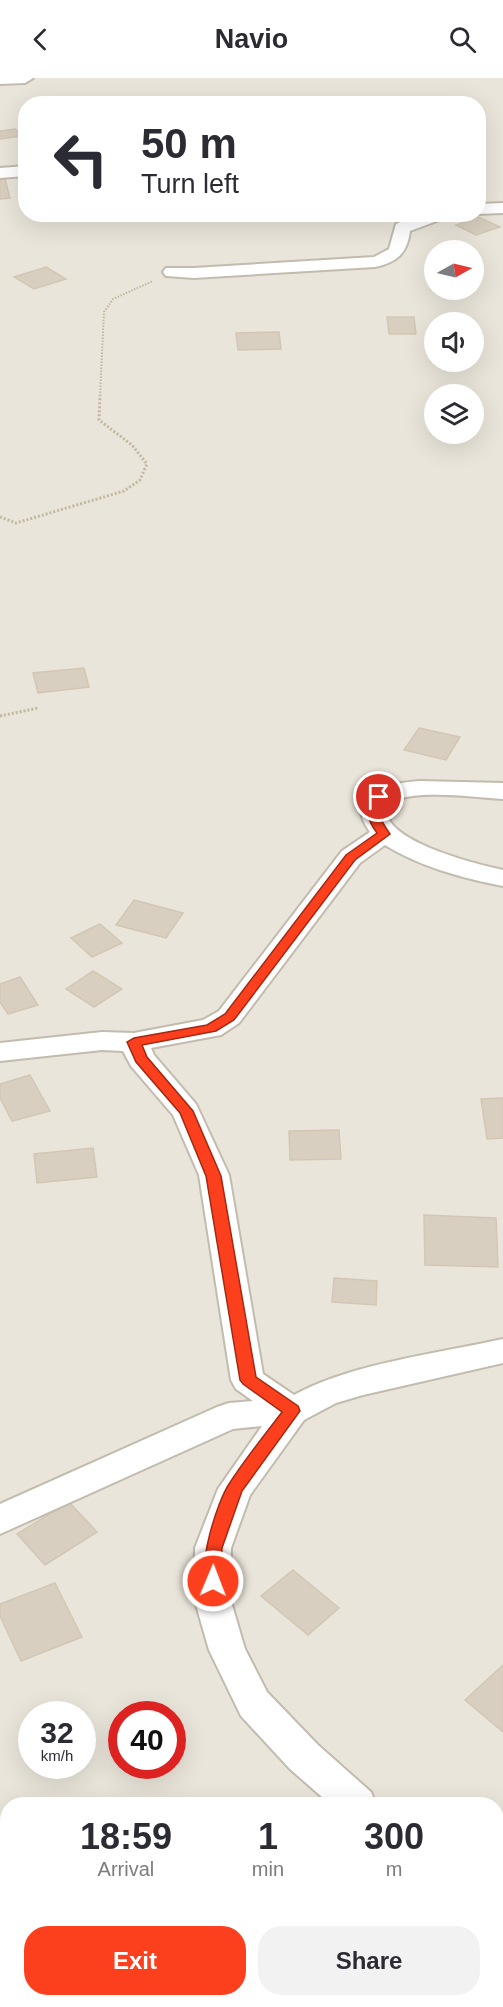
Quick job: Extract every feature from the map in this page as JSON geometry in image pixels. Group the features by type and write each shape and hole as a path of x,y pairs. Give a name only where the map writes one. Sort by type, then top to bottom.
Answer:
{"street":[{"path":"0,79 25,78"},
{"path":"0,173 18,172"},
{"path":"486,209 503,208"},
{"path":"172,272 194,273 375,262 392,257 400,247 402,228 415,222"},
{"path":"503,791 421,789 395,791 379,797 373,808 374,820 383,834 405,847 453,866 503,878"},
{"path":"0,1052 102,1041 134,1042 211,1028 229,1017 351,858 383,834"},
{"path":"134,1042 141,1059 186,1111 214,1176 248,1380 292,1411"},
{"path":"0,1520 229,1416 292,1411 325,1393 363,1382 503,1351"},
{"path":"292,1411 235,1489 213,1548 212,1598 227,1650 255,1704 304,1757 349,1797"}],"path":[{"path":"0,517 16,523 124,491 140,480 147,464 141,451 109,430 99,420 104,312 113,299 172,272"},
{"path":"0,716 38,708"}],"shaded area":[{"path":"0,78 503,78 503,1797 0,1797"}],"building":[{"path":"15,129 18,137 0,139 0,131"},
{"path":"0,178 5,178 10,198 0,199"},
{"path":"486,221 500,227 476,235 456,225"},
{"path":"46,267 66,279 34,289 14,277"},
{"path":"387,317 414,317 416,334 389,334"},
{"path":"279,332 281,349 238,350 236,333"},
{"path":"84,668 89,687 38,693 33,673"},
{"path":"419,728 460,737 446,760 404,750"},
{"path":"134,900 183,913 166,938 116,925"},
{"path":"100,924 122,943 92,957 71,938"},
{"path":"93,971 122,989 94,1007 66,989"},
{"path":"20,977 38,1005 8,1014 0,1002 0,984"},
{"path":"30,1075 50,1111 12,1121 0,1098 0,1084"},
{"path":"503,1098 503,1138 487,1139 481,1099"},
{"path":"339,1130 341,1159 290,1160 289,1131"},
{"path":"93,1148 97,1177 37,1183 34,1154"},
{"path":"424,1215 496,1218 498,1267 425,1265"},
{"path":"334,1278 377,1281 376,1305 332,1302"},
{"path":"69,1502 97,1532 45,1565 17,1534"},
{"path":"293,1570 339,1608 308,1635 261,1596"},
{"path":"55,1583 82,1637 21,1661 0,1616 0,1604"},
{"path":"503,1665 503,1732 465,1700"}],"route":[{"path":"213,1581 213,1548 235,1489 292,1411 248,1380 214,1176 186,1111 141,1059 134,1042 211,1028 229,1017 321,894 351,858 383,834 374,820 373,808 379,797"}]}
